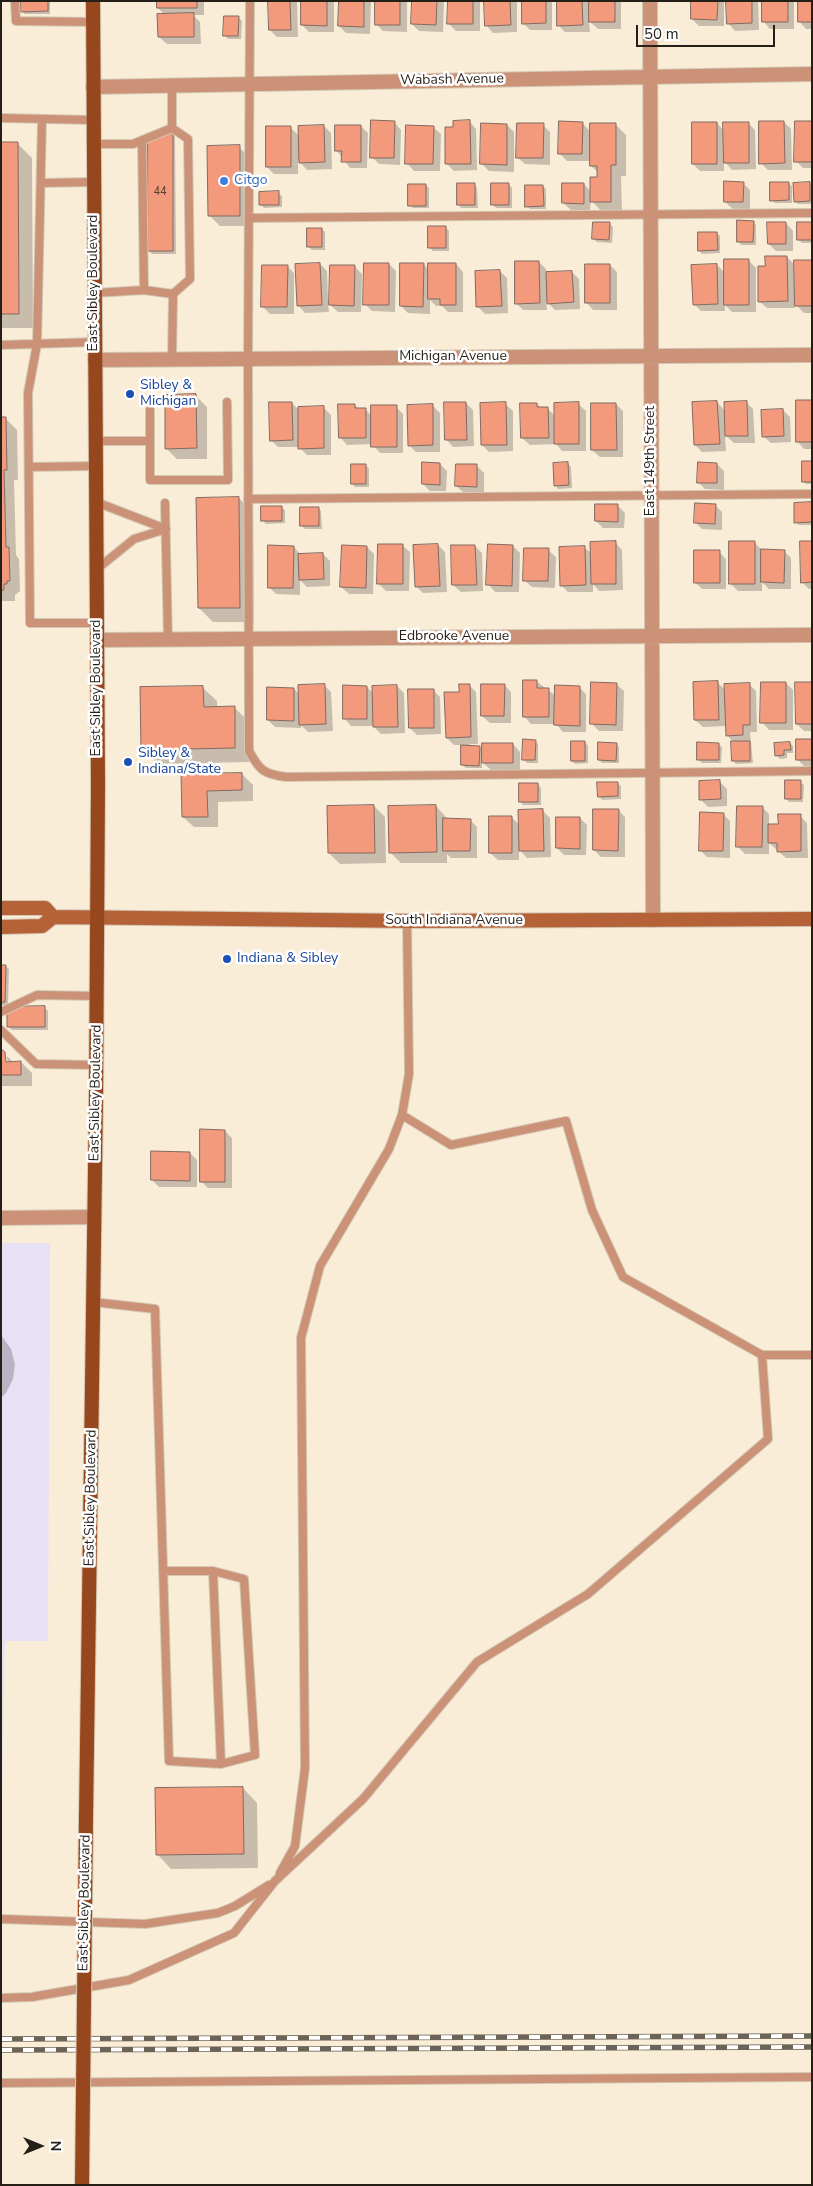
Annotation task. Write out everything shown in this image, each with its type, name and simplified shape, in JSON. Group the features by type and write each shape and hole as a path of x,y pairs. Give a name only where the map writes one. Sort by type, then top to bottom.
{"main road":[{"name":"East Sibley Boulevard","path":"82,2185 97,918 93,1"},
{"name":"South Indiana Avenue","path":"1,908 97,918 407,921 812,919"},
{"path":"1,927 42,926 49,912"}],"street":[{"name":"East 149th Street","path":"650,1 653,920"},
{"name":"Wabash Avenue","path":"93,87 812,74"},
{"name":"Michigan Avenue","path":"95,360 812,355"},
{"name":"Edbrooke Avenue","path":"97,640 812,635"},
{"path":"1,1218 94,1217"}],"lane":[{"path":"15,1 16,21 93,22"},
{"path":"250,1 248,359 249,751 257,766 268,774 296,777 812,771"},
{"path":"172,85 172,128"},
{"path":"1,118 94,120"},
{"path":"42,119 37,344 28,393 30,623 96,623"},
{"path":"94,144 133,144 172,128"},
{"path":"172,128 188,139 190,279 173,294 172,360"},
{"path":"142,141 144,290"},
{"path":"41,183 94,182"},
{"path":"249,218 812,213"},
{"path":"95,293 144,290 173,294"},
{"path":"1,345 95,342"},
{"path":"150,410 150,480 228,480 227,402"},
{"path":"96,441 150,440"},
{"path":"28,467 96,466"},
{"path":"248,499 812,494"},
{"path":"96,502 166,529"},
{"path":"166,503 168,640"},
{"path":"96,569 134,539 166,529"},
{"path":"1,1998 32,1996 129,1980 234,1933 275,1881 295,1846 305,1768 301,1338 320,1266 389,1149 402,1115 409,1074 407,921"},
{"path":"1,1012 37,996 96,996"},
{"path":"1,1030 36,1064 96,1065"},
{"path":"402,1115 451,1145 566,1120 592,1210 623,1277 762,1355 812,1355"},
{"path":"93,1302 155,1309 163,1571 169,1761 221,1764 254,1755 244,1579 213,1571 163,1571"},
{"path":"1,1919 145,1924 218,1914 235,1906 275,1881 363,1799 476,1662 588,1594 768,1439 762,1355"},
{"path":"213,1571 221,1764"},
{"path":"1,2083 812,2077"}],"shaded area":[{"path":"1,1243 50,1243 48,1641 5,1641 1,1864"}],"building":[{"path":"21,1 48,1 48,11 21,12"},
{"path":"157,1 197,1 197,8 157,8"},
{"path":"268,1 290,1 291,30 269,30"},
{"path":"301,1 327,1 327,26 301,25"},
{"path":"339,1 364,1 364,27 338,26"},
{"path":"375,1 400,1 400,25 375,25"},
{"path":"412,1 437,1 436,25 411,24"},
{"path":"448,1 473,1 473,24 447,24"},
{"path":"484,1 510,1 511,25 485,26"},
{"path":"522,1 546,1 546,23 522,24"},
{"path":"557,1 582,1 583,25 557,26"},
{"path":"589,1 615,1 615,22 589,22"},
{"path":"691,1 718,1 717,20 691,19"},
{"path":"726,1 752,1 752,23 727,24"},
{"path":"762,1 788,1 788,22 762,22"},
{"path":"798,1 812,1 812,22 798,22"},
{"path":"194,13 194,37 158,37 157,14"},
{"path":"224,16 239,16 238,36 223,36"},
{"path":"371,120 395,121 394,158 370,158"},
{"path":"470,120 471,164 445,164 445,127 453,127 453,121"},
{"path":"559,121 583,122 582,154 558,154"},
{"path":"759,121 784,121 785,163 759,164"},
{"path":"795,121 812,121 812,162 794,162"},
{"path":"692,122 717,122 717,164 692,164"},
{"path":"723,122 749,122 749,163 724,163"},
{"path":"481,123 507,124 507,165 480,164"},
{"path":"517,123 544,123 543,158 516,158"},
{"path":"590,123 616,123 616,165 611,165 611,202 590,202 590,177 597,177 597,166 590,166"},
{"path":"324,125 325,162 299,163 298,126"},
{"path":"335,125 361,125 361,162 341,162 342,151 335,151"},
{"path":"406,125 434,126 433,164 405,164"},
{"path":"266,126 291,126 291,167 266,167"},
{"path":"148,133 173,133 173,251 148,251"},
{"path":"1,142 18,142 19,314 1,314"},
{"name":"Citgo","path":"240,145 240,216 208,216 207,146"},
{"path":"724,181 744,182 743,202 724,202"},
{"path":"770,182 789,182 789,200 770,201"},
{"path":"810,182 810,201 794,202 793,183"},
{"path":"457,183 475,183 475,205 457,205"},
{"path":"491,183 509,183 509,205 491,205"},
{"path":"562,183 584,183 584,204 562,203"},
{"path":"408,184 426,184 426,206 408,206"},
{"path":"525,185 543,185 544,206 525,207"},
{"path":"279,191 279,205 259,205 259,192"},
{"path":"737,220 754,221 753,242 737,242"},
{"path":"593,222 610,222 609,240 592,239"},
{"path":"767,222 786,222 786,244 768,244"},
{"path":"797,222 812,222 812,240 797,240"},
{"path":"428,226 446,226 446,248 428,248"},
{"path":"307,228 322,228 322,247 307,247"},
{"path":"698,232 717,232 718,250 698,251"},
{"path":"765,256 787,256 788,301 758,302 758,266 765,266"},
{"path":"724,259 749,259 749,305 724,305"},
{"path":"794,260 812,260 812,306 795,306"},
{"path":"515,261 539,261 540,303 515,304"},
{"path":"320,263 322,305 297,306 295,264"},
{"path":"364,263 389,263 389,305 363,305"},
{"path":"400,263 424,263 423,307 400,306"},
{"path":"428,263 456,263 456,305 440,305 440,299 428,299"},
{"path":"585,264 610,264 610,303 585,303"},
{"path":"717,264 718,304 693,305 691,265"},
{"path":"262,265 288,265 287,307 261,307"},
{"path":"330,265 355,265 354,306 329,305"},
{"path":"500,270 502,306 476,307 475,271"},
{"path":"572,271 574,302 547,304 546,272"},
{"path":"196,394 197,448 165,449 165,395"},
{"path":"796,400 812,400 812,442 796,442"},
{"path":"717,401 720,444 694,445 692,402"},
{"path":"747,401 748,436 725,436 724,402"},
{"path":"269,402 292,402 293,440 270,441"},
{"path":"444,402 466,402 467,440 445,440"},
{"path":"506,402 507,445 481,445 480,403"},
{"path":"579,402 579,444 554,444 554,403"},
{"path":"520,403 537,403 537,407 548,407 549,438 521,438"},
{"path":"591,403 616,403 617,450 591,450"},
{"path":"338,404 355,404 355,408 366,408 366,438 339,438"},
{"path":"433,404 433,445 408,446 407,405"},
{"path":"371,405 397,405 397,447 371,447"},
{"path":"324,406 324,448 298,449 298,407"},
{"path":"783,409 784,436 762,437 761,410"},
{"path":"1,417 6,417 7,470 4,470 6,547 9,547 10,581 4,584 4,590 1,590"},
{"path":"802,461 812,461 812,482 802,482"},
{"path":"422,462 440,463 440,485 422,484"},
{"path":"568,462 569,485 554,486 553,463"},
{"path":"698,462 717,463 717,483 697,483"},
{"path":"351,464 366,464 366,484 351,484"},
{"path":"456,464 477,464 477,487 455,486"},
{"path":"239,497 240,608 198,608 196,498"},
{"path":"812,502 812,522 794,523 794,503"},
{"path":"695,503 716,504 715,524 694,523"},
{"path":"595,504 618,504 618,522 595,521"},
{"path":"261,506 282,506 282,521 261,521"},
{"path":"300,507 319,507 319,526 300,526"},
{"path":"616,541 616,584 591,584 590,542"},
{"path":"729,541 755,541 755,584 729,584"},
{"path":"800,541 812,541 812,582 801,583"},
{"path":"378,544 403,544 403,584 377,584"},
{"path":"438,544 440,586 415,587 413,545"},
{"path":"488,544 513,545 512,586 486,585"},
{"path":"268,545 294,546 293,588 268,588"},
{"path":"342,545 367,546 366,588 340,587"},
{"path":"451,545 475,545 477,585 452,585"},
{"path":"585,546 586,585 560,586 559,547"},
{"path":"524,548 549,548 548,581 523,581"},
{"path":"761,549 785,550 784,583 761,582"},
{"path":"694,550 720,550 720,583 694,583"},
{"path":"323,553 324,579 299,580 298,554"},
{"path":"523,680 537,680 537,688 549,688 549,717 523,717"},
{"path":"718,681 719,720 694,720 693,682"},
{"path":"591,682 617,683 616,725 590,724"},
{"path":"761,682 786,682 786,723 760,723"},
{"path":"795,682 812,682 812,724 796,724"},
{"path":"750,683 750,725 743,725 743,735 726,736 724,684"},
{"path":"325,684 326,724 299,725 298,685"},
{"path":"459,684 470,684 471,737 446,738 444,692 459,692"},
{"path":"481,684 505,684 504,716 481,716"},
{"path":"343,685 367,686 367,719 343,719"},
{"path":"397,685 398,727 373,727 372,686"},
{"path":"555,685 580,686 580,726 554,725"},
{"path":"203,686 204,707 235,706 235,748 141,750 140,687"},
{"path":"267,687 294,688 294,721 267,720"},
{"path":"408,689 434,689 434,728 409,728"},
{"path":"523,739 536,740 535,760 522,760"},
{"path":"796,739 812,739 812,760 796,760"},
{"path":"571,741 585,741 585,761 571,761"},
{"path":"731,741 750,741 750,761 732,761"},
{"path":"598,742 617,743 616,761 598,760"},
{"path":"697,742 719,743 719,760 697,760"},
{"path":"790,742 791,750 784,750 784,755 775,756 774,743"},
{"path":"482,743 513,743 513,763 482,763"},
{"path":"461,745 480,746 479,766 461,765"},
{"path":"242,773 242,790 207,791 208,817 182,817 181,774"},
{"path":"720,780 721,799 699,800 699,781"},
{"path":"785,780 801,780 801,799 785,799"},
{"path":"597,782 618,782 618,796 598,797"},
{"path":"519,783 538,783 538,802 519,802"},
{"path":"374,805 375,853 328,853 327,806"},
{"path":"436,805 437,852 389,853 388,806"},
{"path":"737,806 763,806 762,847 736,847"},
{"path":"543,809 544,851 519,851 518,810"},
{"path":"593,809 619,809 618,851 593,850"},
{"path":"700,812 724,813 723,851 699,851"},
{"path":"778,814 801,814 801,851 777,852 777,843 768,843 768,824 778,824"},
{"path":"489,816 512,816 512,853 489,853"},
{"path":"556,817 580,817 580,849 556,848"},
{"path":"443,818 471,819 470,851 443,851"},
{"path":"1,965 6,965 5,1002 1,1002"},
{"path":"45,1006 45,1027 7,1027 7,1007"},
{"path":"1,1049 5,1052 6,1062 21,1061 21,1075 1,1075"},
{"path":"200,1129 225,1130 225,1182 200,1182"},
{"path":"151,1151 190,1152 190,1181 151,1180"},
{"path":"243,1787 244,1854 156,1855 155,1788"}],"railway":[{"path":"1,2039 812,2036"},
{"path":"1,2050 812,2047"}],"place":[{"name":"Citgo","path":"224,181"},
{"name":"Sibley & Michigan","path":"130,394"},
{"name":"Sibley & Indiana/State","path":"128,762"},
{"name":"Indiana & Sibley","path":"227,959"}]}
